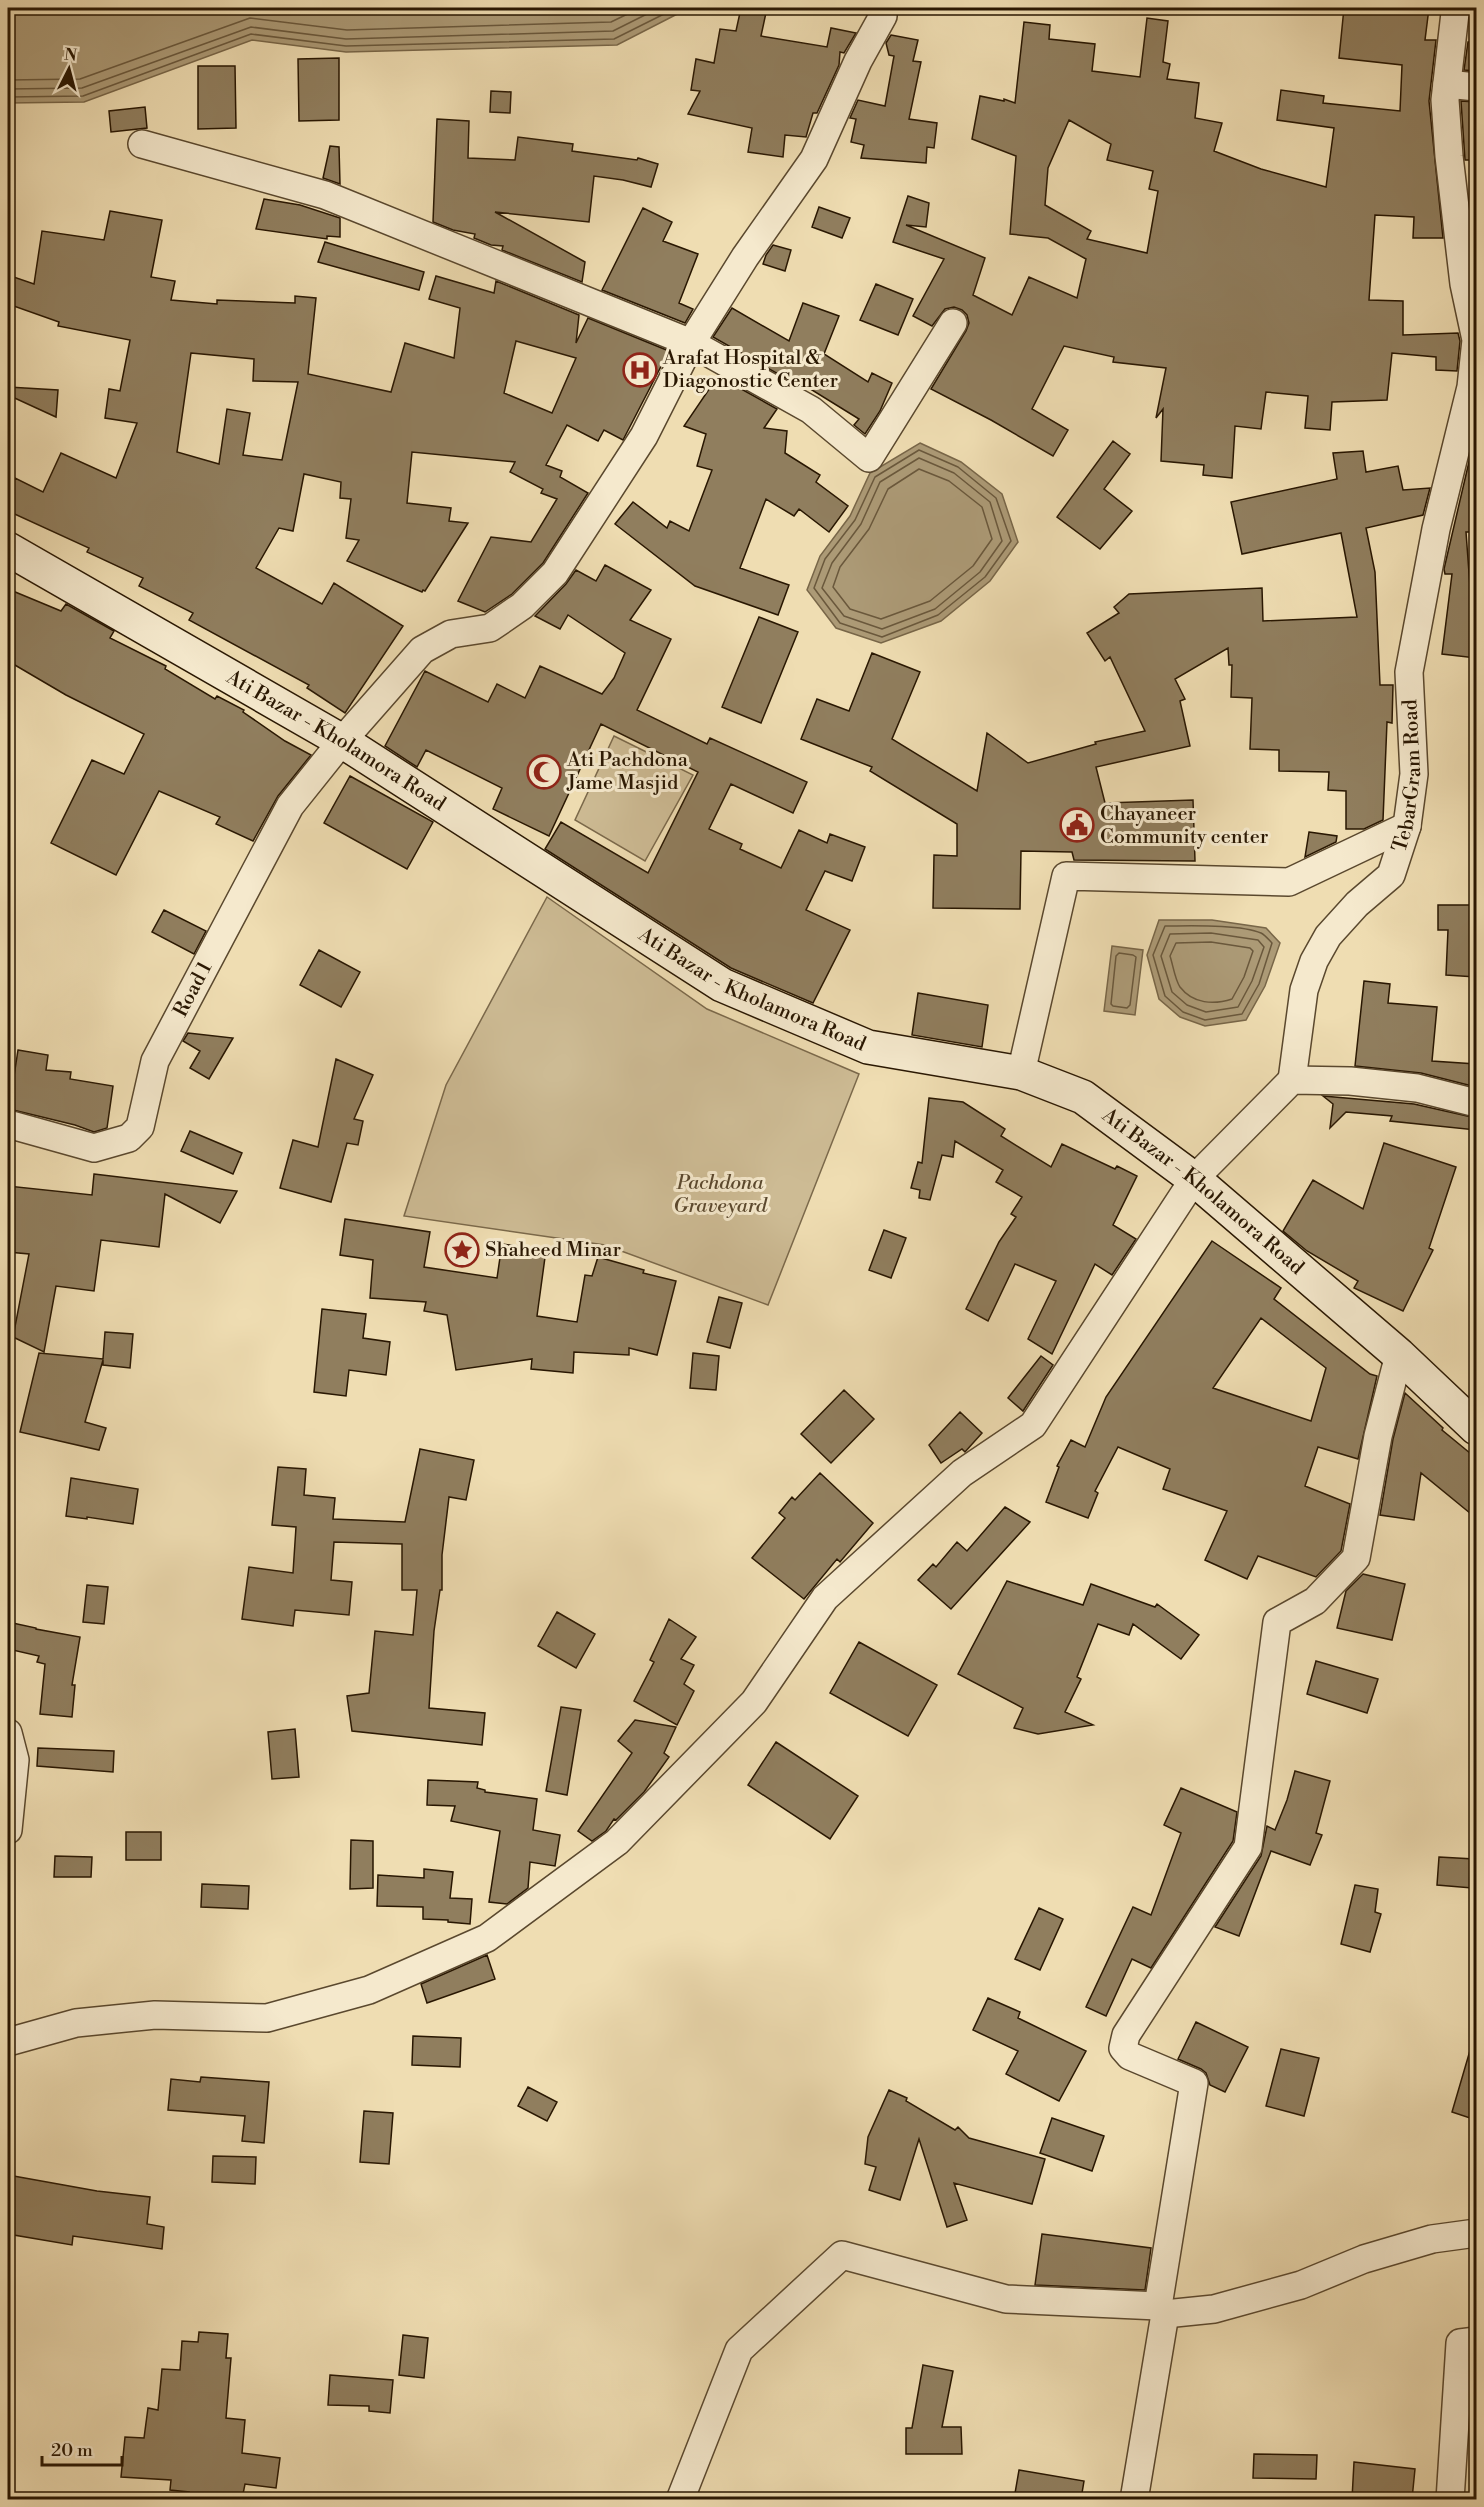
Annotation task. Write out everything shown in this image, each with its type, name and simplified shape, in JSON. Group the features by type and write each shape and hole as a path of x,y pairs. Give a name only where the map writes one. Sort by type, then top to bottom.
{"main road":[{"name":"Ati Bazar - Kholamora Road","path":"8,549 342,741 722,985 868,1047 1021,1073 1083,1097 1194,1179 1399,1355 1476,1428"}],"street":[{"name":"TebarGram Road","path":"1292,1080 1304,990 1314,961 1328,936 1357,904 1391,875 1407,826 1414,774 1409,672 1436,529 1465,462 1476,340 1458,241 1445,100 1455,13 1458,8"},
{"name":"Road 1","path":"8,1124 94,1148 129,1138 140,1127 155,1061 290,806 342,741 422,650 452,634 490,628 522,606 555,573 644,436 691,343 745,257 814,159 858,61 883,16"},
{"path":"1447,84 1476,87"},
{"path":"142,144 324,195 691,343 810,410 869,458 953,323"},
{"path":"1021,1073 1066,876 1289,882 1407,826"},
{"path":"8,2042 76,2023 155,2015 267,2018 369,1990 487,1938 617,1842 754,1702 825,1598 962,1473 1033,1425 1194,1179 1292,1080 1350,1081 1417,1088 1476,1103"},
{"path":"1134,2499 1194,2083 1130,2056 1123,2048 1126,2034 1248,1847 1277,1622 1315,1601 1356,1558 1378,1436 1399,1355"},
{"path":"8,1734 15,1760 8,1830"},
{"path":"680,2499 739,2350 842,2255 1006,2299 1161,2310 1214,2309 1301,2285 1375,2255 1432,2239 1476,2233"},
{"path":"1450,2499 1460,2343 1476,2341"}],"green space":[{"path":"614,736 693,775 645,861 575,820"},
{"name":"Pachdona Graveyard","path":"547,897 707,1009 859,1074 768,1305 605,1245 404,1216 446,1085"}],"water":[{"path":"8,8 689,8 617,45 346,52 252,40 84,102 8,103"},
{"path":"920,443 961,462 1002,494 1018,542 990,581 941,621 881,643 836,628 807,590 820,556 850,516 870,473"},
{"path":"1159,920 1212,920 1266,928 1280,943 1265,986 1246,1020 1205,1026 1180,1017 1159,999 1147,955"},
{"path":"1112,946 1143,950 1135,1015 1104,1011"}],"building":[{"path":"741,8 767,8 761,36 827,47 831,28 856,33 844,53 840,52 839,65 817,113 813,113 806,137 785,135 783,157 748,152 752,128 688,114 700,91 691,90 696,59 714,63 720,29 736,31"},
{"path":"1344,8 1396,14 1397,8 1429,8 1425,40 1436,40 1429,101 1443,238 1413,238 1414,217 1375,215 1369,300 1403,301 1403,335 1458,333 1460,341 1457,371 1436,370 1436,357 1392,353 1387,400 1332,402 1330,430 1305,428 1308,396 1266,392 1261,429 1235,426 1232,478 1203,475 1204,465 1161,461 1163,409 1156,418 1166,368 1113,362 1114,357 1064,346 1032,409 1068,430 1053,456 931,389 969,323 967,315 954,307 945,309 932,326 913,316 944,259 893,242 908,196 929,203 926,227 906,225 985,258 973,295 1012,315 1029,277 1077,298 1086,259 1048,238 1010,234 1016,156 972,139 980,96 1015,103 1024,22 1050,25 1049,39 1095,44 1092,71 1140,77 1147,18 1168,21 1163,62 1170,64 1167,79 1199,83 1195,118 1222,123 1214,151 1261,169 1326,187 1334,128 1277,120 1281,90 1324,96 1323,103 1400,111 1402,65 1339,58","holes":["1069,120 1111,144 1107,160 1153,171 1149,189 1158,191 1147,253 1087,239 1091,231 1045,205 1048,168"]},
{"path":"891,35 918,40 913,61 921,62 909,119 937,123 934,148 927,147 926,163 861,158 864,145 851,142 856,119 850,118 858,100 885,106 894,56 889,55 886,43"},
{"path":"1468,42 1476,42 1476,71 1464,70"},
{"path":"339,58 339,120 299,121 298,59"},
{"path":"198,66 235,66 236,128 198,129"},
{"path":"491,91 511,92 510,113 490,112"},
{"path":"1461,101 1476,102 1476,160 1465,160"},
{"path":"145,107 147,128 111,132 109,111"},
{"path":"437,119 469,121 468,158 515,160 518,137 573,144 572,151 637,160 638,158 658,164 651,187 594,176 589,222 495,212 585,262 582,282 502,250 503,246 491,245 474,238 475,234 453,230 433,222"},
{"path":"330,146 339,147 340,184 323,178"},
{"path":"264,199 300,205 340,218 340,237 327,236 327,239 256,229"},
{"path":"819,207 850,218 842,238 812,227"},
{"path":"643,208 672,222 663,241 698,254 679,303 693,309 685,323 602,290"},
{"path":"110,211 162,220 151,277 175,281 171,300 217,304 217,300 295,303 295,296 316,298 308,374 391,392 405,343 454,358 460,308 429,299 436,276 494,293 496,281 579,315 576,343 588,318 669,351 623,440 604,430 598,441 567,425 546,465 562,471 560,477 588,493 543,563 512,594 485,612 458,601 491,537 531,542 557,499 541,493 543,489 510,472 515,462 412,452 407,503 451,508 449,521 468,523 425,591 422,592 347,561 359,540 346,538 351,499 340,498 341,482 304,474 293,531 279,528 256,568 322,604 334,583 403,626 345,713 307,688 309,685 189,620 193,613 139,586 143,578 87,552 89,548 8,511 8,492 15,478 43,492 61,453 116,478 137,423 105,418 109,389 120,391 130,340 58,326 59,322 8,304 8,275 34,284 42,231 104,240","holes":["516,341 576,358 552,413 504,393","191,353 254,359 253,381 298,382 282,460 243,455 250,413 227,409 219,464 177,452"]},
{"path":"325,242 424,272 419,290 318,262"},
{"path":"773,245 791,250 785,271 763,264"},
{"path":"876,284 913,299 898,335 860,320"},
{"path":"803,303 839,316 824,354 868,382 872,373 892,383 880,411 865,434 854,425 859,419 796,380 794,383 713,337 732,308 789,341"},
{"path":"718,376 777,409 764,428 787,431 785,453 820,475 816,482 848,506 829,532 799,509 794,516 766,499 740,568 789,585 778,615 695,586 615,524 633,502 667,528 670,521 689,531 712,470 697,466 706,434 684,426"},
{"path":"8,387 58,390 56,417 8,395"},
{"path":"1113,441 1130,454 1104,489 1132,511 1100,549 1057,517"},
{"path":"1472,449 1476,449 1476,532 1466,532 1471,600 1476,600 1476,658 1442,654 1452,574 1445,574 1444,569"},
{"path":"1363,451 1366,472 1398,466 1403,490 1430,488 1423,515 1366,528 1375,572 1380,685 1393,685 1392,723 1387,722 1383,820 1364,829 1346,829 1346,791 1328,790 1329,772 1279,771 1279,750 1250,749 1252,698 1231,697 1232,665 1229,665 1228,648 1175,679 1185,699 1180,701 1190,746 1096,767 1105,803 1193,800 1195,861 1074,860 1072,852 1021,851 1020,909 933,908 934,855 957,856 957,824 870,771 872,767 801,739 817,699 849,711 872,653 920,672 892,739 977,791 987,733 1028,763 1096,744 1095,742 1145,731 1110,657 1105,661 1087,633 1119,613 1114,607 1129,594 1262,588 1263,621 1357,617 1341,533 1242,554 1231,502 1337,479 1333,453"},
{"path":"605,565 651,590 630,620 671,639 637,710 707,744 710,738 807,782 793,813 731,784 709,829 742,844 740,849 781,868 799,830 827,843 830,834 865,847 852,881 825,871 806,910 850,930 813,1003 731,968 545,849 561,822 648,873 698,772 601,724 549,836 493,809 502,788 426,750 417,767 385,746 425,671 488,702 497,684 525,698 540,666 602,694 614,678 625,653 568,615 560,629 535,616 566,584 576,570 596,581"},
{"path":"8,589 61,611 66,604 114,631 110,638 166,666 165,669 215,699 217,696 244,710 243,712 285,741 311,755 278,796 253,841 216,824 220,817 159,791 116,875 51,843 92,760 124,774 144,734 66,695 8,661"},
{"path":"759,617 798,632 761,723 722,707"},
{"path":"350,776 433,822 407,869 324,823"},
{"path":"1309,832 1337,836 1336,842 1305,857"},
{"path":"1438,905 1476,905 1476,977 1446,975 1448,930 1438,930"},
{"path":"164,910 206,931 194,954 152,932"},
{"path":"319,950 360,972 341,1007 300,985"},
{"path":"1364,981 1390,984 1388,1003 1437,1007 1432,1061 1476,1064 1476,1087 1421,1073 1355,1066"},
{"path":"918,993 988,1005 982,1047 912,1035"},
{"path":"188,1033 233,1038 209,1079 190,1068 200,1051 183,1041"},
{"path":"18,1050 48,1055 46,1070 71,1072 70,1079 113,1086 107,1128 94,1132 9,1109"},
{"path":"336,1059 373,1075 354,1119 363,1121 358,1145 347,1143 331,1202 280,1188 293,1140 318,1147"},
{"path":"1323,1096 1414,1104 1476,1118 1476,1130 1390,1121 1392,1116 1346,1112 1330,1128 1333,1104"},
{"path":"929,1098 963,1102 1005,1129 1001,1136 1051,1167 1062,1144 1115,1169 1117,1166 1137,1176 1113,1225 1136,1239 1112,1275 1095,1264 1052,1354 1028,1339 1056,1281 1015,1264 988,1321 966,1309 999,1242 1016,1217 1011,1214 1022,1197 996,1182 1003,1170 955,1141 953,1157 942,1155 930,1200 919,1198 920,1190 911,1188 918,1162 922,1163"},
{"path":"190,1131 242,1153 233,1174 181,1151"},
{"path":"1384,1143 1456,1167 1429,1248 1433,1250 1403,1311 1354,1288 1358,1281 1307,1251 1283,1231 1313,1180 1363,1209"},
{"path":"94,1174 237,1191 220,1223 165,1194 159,1247 101,1240 94,1291 56,1286 44,1352 13,1337 29,1254 8,1252 8,1186 92,1195"},
{"path":"345,1219 430,1232 424,1267 497,1278 502,1244 546,1250 537,1316 577,1322 585,1275 592,1276 598,1257 644,1270 643,1273 676,1281 657,1355 629,1348 629,1355 574,1352 573,1373 531,1369 532,1359 456,1370 447,1315 424,1311 426,1302 370,1298 373,1260 340,1255"},
{"path":"884,1230 906,1238 891,1278 869,1270"},
{"path":"1212,1241 1281,1288 1274,1299 1370,1374 1377,1376 1358,1459 1318,1447 1305,1486 1350,1504 1341,1551 1316,1577 1258,1556 1247,1579 1205,1560 1227,1511 1163,1489 1170,1469 1118,1447 1095,1491 1098,1493 1088,1518 1046,1502 1059,1467 1057,1466 1071,1440 1085,1447 1106,1397","holes":["1261,1318 1326,1368 1311,1421 1213,1388"]},
{"path":"719,1297 742,1303 730,1348 707,1342"},
{"path":"322,1309 366,1314 363,1338 390,1342 386,1375 349,1370 346,1396 314,1392"},
{"path":"105,1332 133,1334 130,1368 103,1365 103,1360 85,1422 106,1428 99,1450 20,1432 39,1353 103,1359"},
{"path":"693,1353 719,1356 716,1390 690,1388"},
{"path":"1041,1356 1053,1365 1023,1411 1008,1398"},
{"path":"844,1390 874,1419 831,1463 801,1434"},
{"path":"1405,1393 1443,1428 1442,1430 1476,1458 1476,1518 1421,1473 1414,1520 1380,1515 1393,1439"},
{"path":"960,1412 982,1433 965,1452 962,1449 941,1463 929,1445"},
{"path":"420,1449 474,1460 466,1500 449,1497 442,1555 442,1590 440,1590 434,1631 429,1708 485,1713 482,1745 352,1731 347,1696 369,1693 375,1631 413,1635 417,1590 402,1590 402,1544 334,1542 331,1580 352,1582 349,1615 295,1610 293,1626 242,1619 249,1567 293,1573 296,1527 272,1525 278,1467 306,1469 304,1495 335,1498 333,1519 405,1522"},
{"path":"820,1473 873,1523 840,1562 837,1559 804,1599 752,1558 785,1518 779,1513 792,1497 795,1500"},
{"path":"71,1478 138,1489 133,1524 66,1516"},
{"path":"1005,1507 1030,1522 951,1609 918,1580 933,1564 936,1567 957,1542 967,1551"},
{"path":"1363,1574 1405,1584 1392,1640 1337,1628 1346,1591"},
{"path":"1007,1581 1083,1605 1091,1584 1155,1607 1157,1604 1199,1635 1181,1659 1133,1624 1129,1635 1098,1624 1077,1677 1081,1679 1065,1712 1093,1725 1038,1734 1014,1728 1023,1708 958,1674"},
{"path":"87,1585 108,1587 104,1624 83,1622"},
{"path":"557,1612 595,1634 576,1668 538,1646"},
{"path":"669,1619 696,1637 681,1659 694,1665 684,1684 694,1691 677,1725 634,1701 654,1662 650,1660"},
{"path":"8,1622 80,1637 72,1685 75,1685 72,1717 40,1714 45,1664 37,1662 39,1656 8,1649"},
{"path":"859,1642 937,1685 908,1736 830,1693"},
{"path":"1316,1661 1378,1679 1367,1713 1307,1694"},
{"path":"561,1707 581,1710 567,1795 546,1791"},
{"path":"635,1720 676,1727 664,1753 669,1757 644,1792 616,1820 614,1819 606,1831 592,1841 578,1831 632,1753 618,1741"},
{"path":"295,1729 299,1777 272,1779 268,1732"},
{"path":"776,1742 858,1796 830,1839 748,1785"},
{"path":"38,1748 114,1751 113,1772 37,1766"},
{"path":"1295,1771 1330,1781 1316,1833 1322,1835 1310,1865 1271,1851 1239,1936 1215,1927 1261,1856 1267,1826 1275,1830"},
{"path":"428,1780 478,1782 477,1788 485,1792 537,1799 533,1830 560,1835 555,1866 530,1862 528,1888 507,1904 489,1902 500,1831 451,1821 455,1806 427,1805"},
{"path":"1181,1788 1237,1812 1233,1841 1151,1968 1132,1959 1106,2016 1086,2007 1133,1907 1151,1915 1181,1833 1164,1825"},
{"path":"126,1832 161,1832 161,1860 126,1860"},
{"path":"351,1840 373,1841 373,1888 350,1889"},
{"path":"55,1856 92,1857 91,1877 54,1877"},
{"path":"1439,1857 1474,1859 1472,1888 1437,1885"},
{"path":"424,1869 453,1872 450,1898 472,1899 470,1924 423,1919 423,1907 377,1906 378,1875 424,1878"},
{"path":"202,1884 249,1886 248,1909 201,1907"},
{"path":"1355,1885 1378,1889 1375,1912 1381,1914 1370,1952 1341,1944"},
{"path":"1039,1908 1063,1919 1040,1970 1015,1959"},
{"path":"487,1955 495,1979 427,2003 421,1984"},
{"path":"988,1998 1020,2012 1018,2018 1086,2051 1059,2101 1006,2074 1018,2051 973,2030"},
{"path":"1196,2022 1248,2047 1225,2092 1210,2085 1206,2073 1201,2069 1178,2059"},
{"path":"413,2036 461,2038 460,2067 412,2065"},
{"path":"1471,2047 1476,2048 1476,2120 1452,2112"},
{"path":"1281,2049 1319,2058 1304,2116 1266,2106"},
{"path":"201,2077 269,2082 264,2143 242,2141 245,2116 168,2110 171,2079 200,2082"},
{"path":"528,2087 557,2102 547,2121 518,2106"},
{"path":"889,2090 907,2098 906,2101 955,2130 958,2127 969,2138 1045,2159 1032,2204 954,2183 967,2220 947,2227 919,2139 900,2200 869,2190 876,2167 865,2164 868,2137"},
{"path":"364,2111 393,2113 389,2164 360,2162"},
{"path":"1052,2118 1104,2136 1092,2171 1040,2153"},
{"path":"213,2156 256,2157 255,2184 212,2182"},
{"path":"8,2175 97,2191 150,2197 147,2224 164,2227 162,2249 73,2236 72,2245 8,2234"},
{"path":"1042,2234 1151,2248 1145,2290 1035,2285"},
{"path":"199,2332 228,2334 226,2358 231,2358 226,2418 245,2420 242,2453 280,2458 276,2488 245,2484 242,2499 187,2499 189,2492 170,2490 171,2480 121,2477 125,2437 144,2438 148,2408 158,2410 162,2369 180,2370 182,2341 198,2342"},
{"path":"403,2335 428,2338 424,2378 399,2375"},
{"path":"923,2365 953,2371 942,2427 961,2427 962,2454 906,2454 906,2428 912,2428"},
{"path":"330,2375 393,2380 390,2413 369,2411 369,2406 328,2405"},
{"path":"1254,2454 1317,2455 1316,2479 1253,2478"},
{"path":"1354,2462 1415,2469 1412,2499 1352,2499"},
{"path":"1019,2470 1084,2481 1081,2499 1014,2499"}],"place":[{"name":"Arafat Hospital & Diagonostic Center","path":"640,370"},
{"name":"Ati Pachdona Jame Masjid","path":"544,772"},
{"name":"Chayaneer Community center","path":"1077,825"},
{"name":"Shaheed Minar","path":"462,1250"}]}
